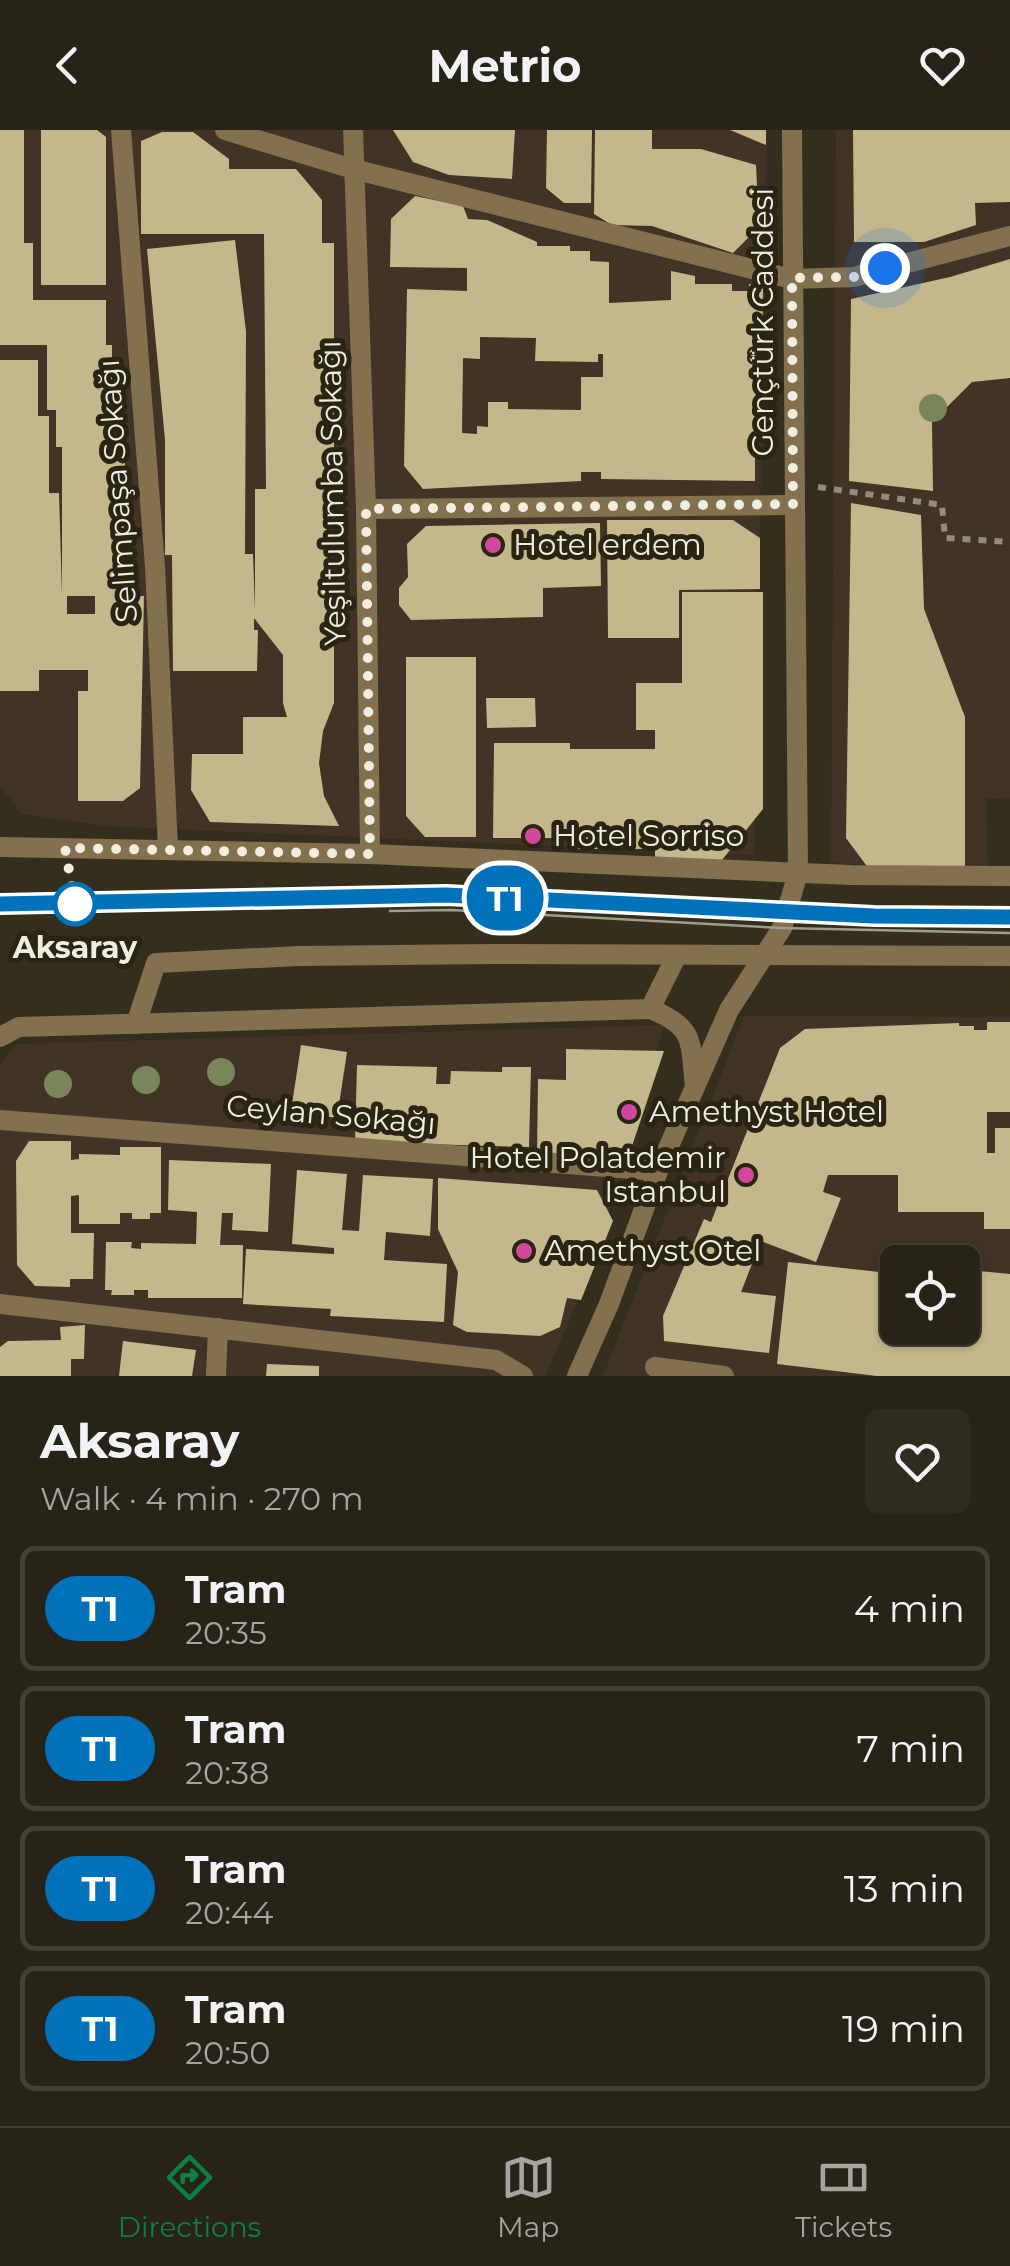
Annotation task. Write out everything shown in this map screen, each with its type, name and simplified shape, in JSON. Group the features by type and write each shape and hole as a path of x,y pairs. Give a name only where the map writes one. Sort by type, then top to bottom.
{"street":[{"name":"Selimpaşa Sokağı","path":"122,130 155,566 168,849"},
{"path":"225,130 353,169 792,278 854,277 1010,236"},
{"name":"Yeşiltulumba Sokağı","path":"353,130 366,509 370,854"},
{"name":"Gençtürk Caddesi","path":"577,1376 609,1304 658,1171 729,1010 788,913 798,873 792,130"},
{"path":"366,509 793,494"},
{"path":"0,847 370,854 798,873 1010,876"},
{"path":"136,1024 156,963 299,956 1010,956"},
{"path":"650,1008 676,957"},
{"path":"0,1037 19,1027 650,1008 678,1020 690,1041 695,1087"},
{"name":"Ceylan Sokağı","path":"0,1120 658,1171"},
{"path":"0,1304 496,1360 523,1376"},
{"path":"216,1376 218,1328"},
{"path":"655,1367 724,1376"}],"path":[{"path":"793,494 942,504 946,538 1010,542"}],"shaded area":[{"path":"0,130 767,130 754,855 107,826 22,814 0,786"},
{"path":"836,130 1010,130 1010,798 986,799 988,870 831,863"},
{"path":"744,1016 1010,1017 1010,1376 603,1376"},
{"path":"664,1025 593,1266 545,1376 0,1376 0,1065 17,1044"}],"building":[{"path":"0,130 24,130 24,243 33,243 33,300 106,300 106,345 112,345 112,447 125,447 125,596 144,596 140,788 123,801 78,801 78,691 88,691 88,670 39,670 39,691 0,691 0,360 38,360 38,416 49,416 49,493 59,493 62,596 62,447 56,447 56,410 47,410 47,345 0,345","holes":["67,596 95,596 95,614 67,614"]},
{"path":"41,130 97,130 106,137 106,285 41,285"},
{"path":"393,130 515,130 512,179 449,175 413,162"},
{"path":"547,130 592,130 591,203 564,203 546,188"},
{"path":"595,130 652,130 652,149 701,149 756,165 759,227 733,253 652,226 612,225 594,214"},
{"path":"730,130 766,130 766,145"},
{"path":"853,130 1010,130 1010,202 975,203 976,225 924,242 854,242"},
{"path":"162,132 193,132 229,159 229,169 296,169 322,200 322,243 334,243 334,703 323,731 319,763 324,796 339,826 210,822 191,790 192,754 243,754 243,717 287,717 283,703 283,655 254,618 254,630 258,630 257,671 173,671 172,555 165,555 165,440 147,249 235,240 246,331 245,554 253,554 255,611 255,489 266,489 264,234 141,234 141,141"},
{"path":"415,196 463,206 468,219 487,220 537,242 537,246 570,246 570,251 590,251 590,261 609,262 609,303 671,300 671,271 695,276 695,284 732,284 732,291 749,291 749,284 763,284 762,428 755,428 755,481 601,479 601,472 581,472 581,481 423,489 404,466 407,289 467,291 467,268 390,267 391,219","holes":["480,337 536,338 535,361 598,362 598,354 603,354 603,377 581,377 581,410 508,409 508,402 488,402 488,427 477,426 477,434 462,433 463,358 480,359"]},
{"path":"1010,259 1010,378 972,382 932,422 933,491 849,481 851,299"},
{"path":"851,503 921,515 924,609 965,717 965,868 869,869 846,838"},
{"path":"607,520 733,520 760,538 760,589 679,590 679,638 608,638"},
{"path":"600,523 601,586 543,588 543,617 411,620 399,605 399,588 408,577 407,544 426,526"},
{"path":"682,592 763,592 763,809 722,860 655,860 655,849 570,849 570,838 493,838 494,743 570,743 570,749 655,749 655,730 636,730 636,683 682,683"},
{"path":"406,657 476,657 476,837 425,837 406,816"},
{"path":"486,698 535,698 536,727 487,728"},
{"path":"987,1022 1010,1022 1010,1112 987,1112 987,1153 995,1153 995,1128 1010,1128 1010,1229 984,1229 984,1212 898,1212 898,1175 828,1175 823,1192 841,1198 816,1262 761,1241 741,1292 776,1296 769,1353 664,1341 663,1316 704,1219 711,1222 780,1048 805,1029 959,1023 974,1026 974,1030 987,1030"},
{"path":"301,1045 347,1052 337,1118 291,1111"},
{"path":"566,1049 664,1051 632,1146 615,1157 537,1156 538,1079 566,1080"},
{"path":"357,1065 437,1067 436,1084 450,1084 451,1071 502,1072 502,1067 531,1067 529,1147 355,1142"},
{"path":"29,1141 71,1141 71,1160 79,1159 79,1154 120,1155 120,1147 161,1147 161,1213 150,1213 150,1219 132,1219 132,1213 120,1213 120,1224 79,1224 79,1195 71,1196 71,1233 94,1233 93,1279 70,1279 70,1287 35,1286 17,1265 16,1161"},
{"path":"169,1160 271,1164 268,1232 232,1230 233,1213 222,1213 220,1245 243,1245 242,1298 148,1298 148,1290 134,1290 134,1295 111,1295 112,1290 105,1290 106,1242 132,1242 131,1248 141,1249 141,1243 196,1244 197,1212 168,1210"},
{"path":"297,1170 347,1174 342,1230 359,1231 363,1175 433,1179 430,1236 386,1232 384,1260 447,1264 444,1322 330,1316 331,1309 243,1304 246,1249 334,1254 334,1248 292,1244"},
{"name":"Amethyst Otel","path":"438,1178 597,1190 613,1221 581,1300 567,1298 560,1327 540,1336 467,1332 453,1325 458,1272 438,1229"},
{"path":"788,1262 880,1272 880,1345 980,1345 980,1271 1010,1274 1010,1376 877,1376 777,1364"},
{"path":"85,1325 84,1359 71,1359 71,1376 0,1376 0,1347 8,1341 61,1340 60,1327"},
{"path":"123,1341 196,1350 192,1376 119,1376"},
{"path":"267,1364 319,1366 319,1376 266,1376"}],"tram line":[{"path":"0,904 446,895 874,916 1010,917"},
{"name":"T1","path":"0,904 446,895 874,916 1010,917"},
{"path":"390,911 451,910 782,928 1010,933"}],"place":[{"name":"Hotel erdem","path":"493,545"},
{"name":"Hotel Sorriso","path":"533,836"},
{"name":"Aksaray","path":"75,904"},
{"name":"Amethyst Hotel","path":"629,1112"},
{"name":"Hotel Polatdemir Istanbul","path":"746,1175"},
{"name":"Amethyst Otel","path":"524,1251"}],"route":[{"path":"75,904 65,848 370,854 366,509 793,504 792,278 854,277 885,268"}]}
